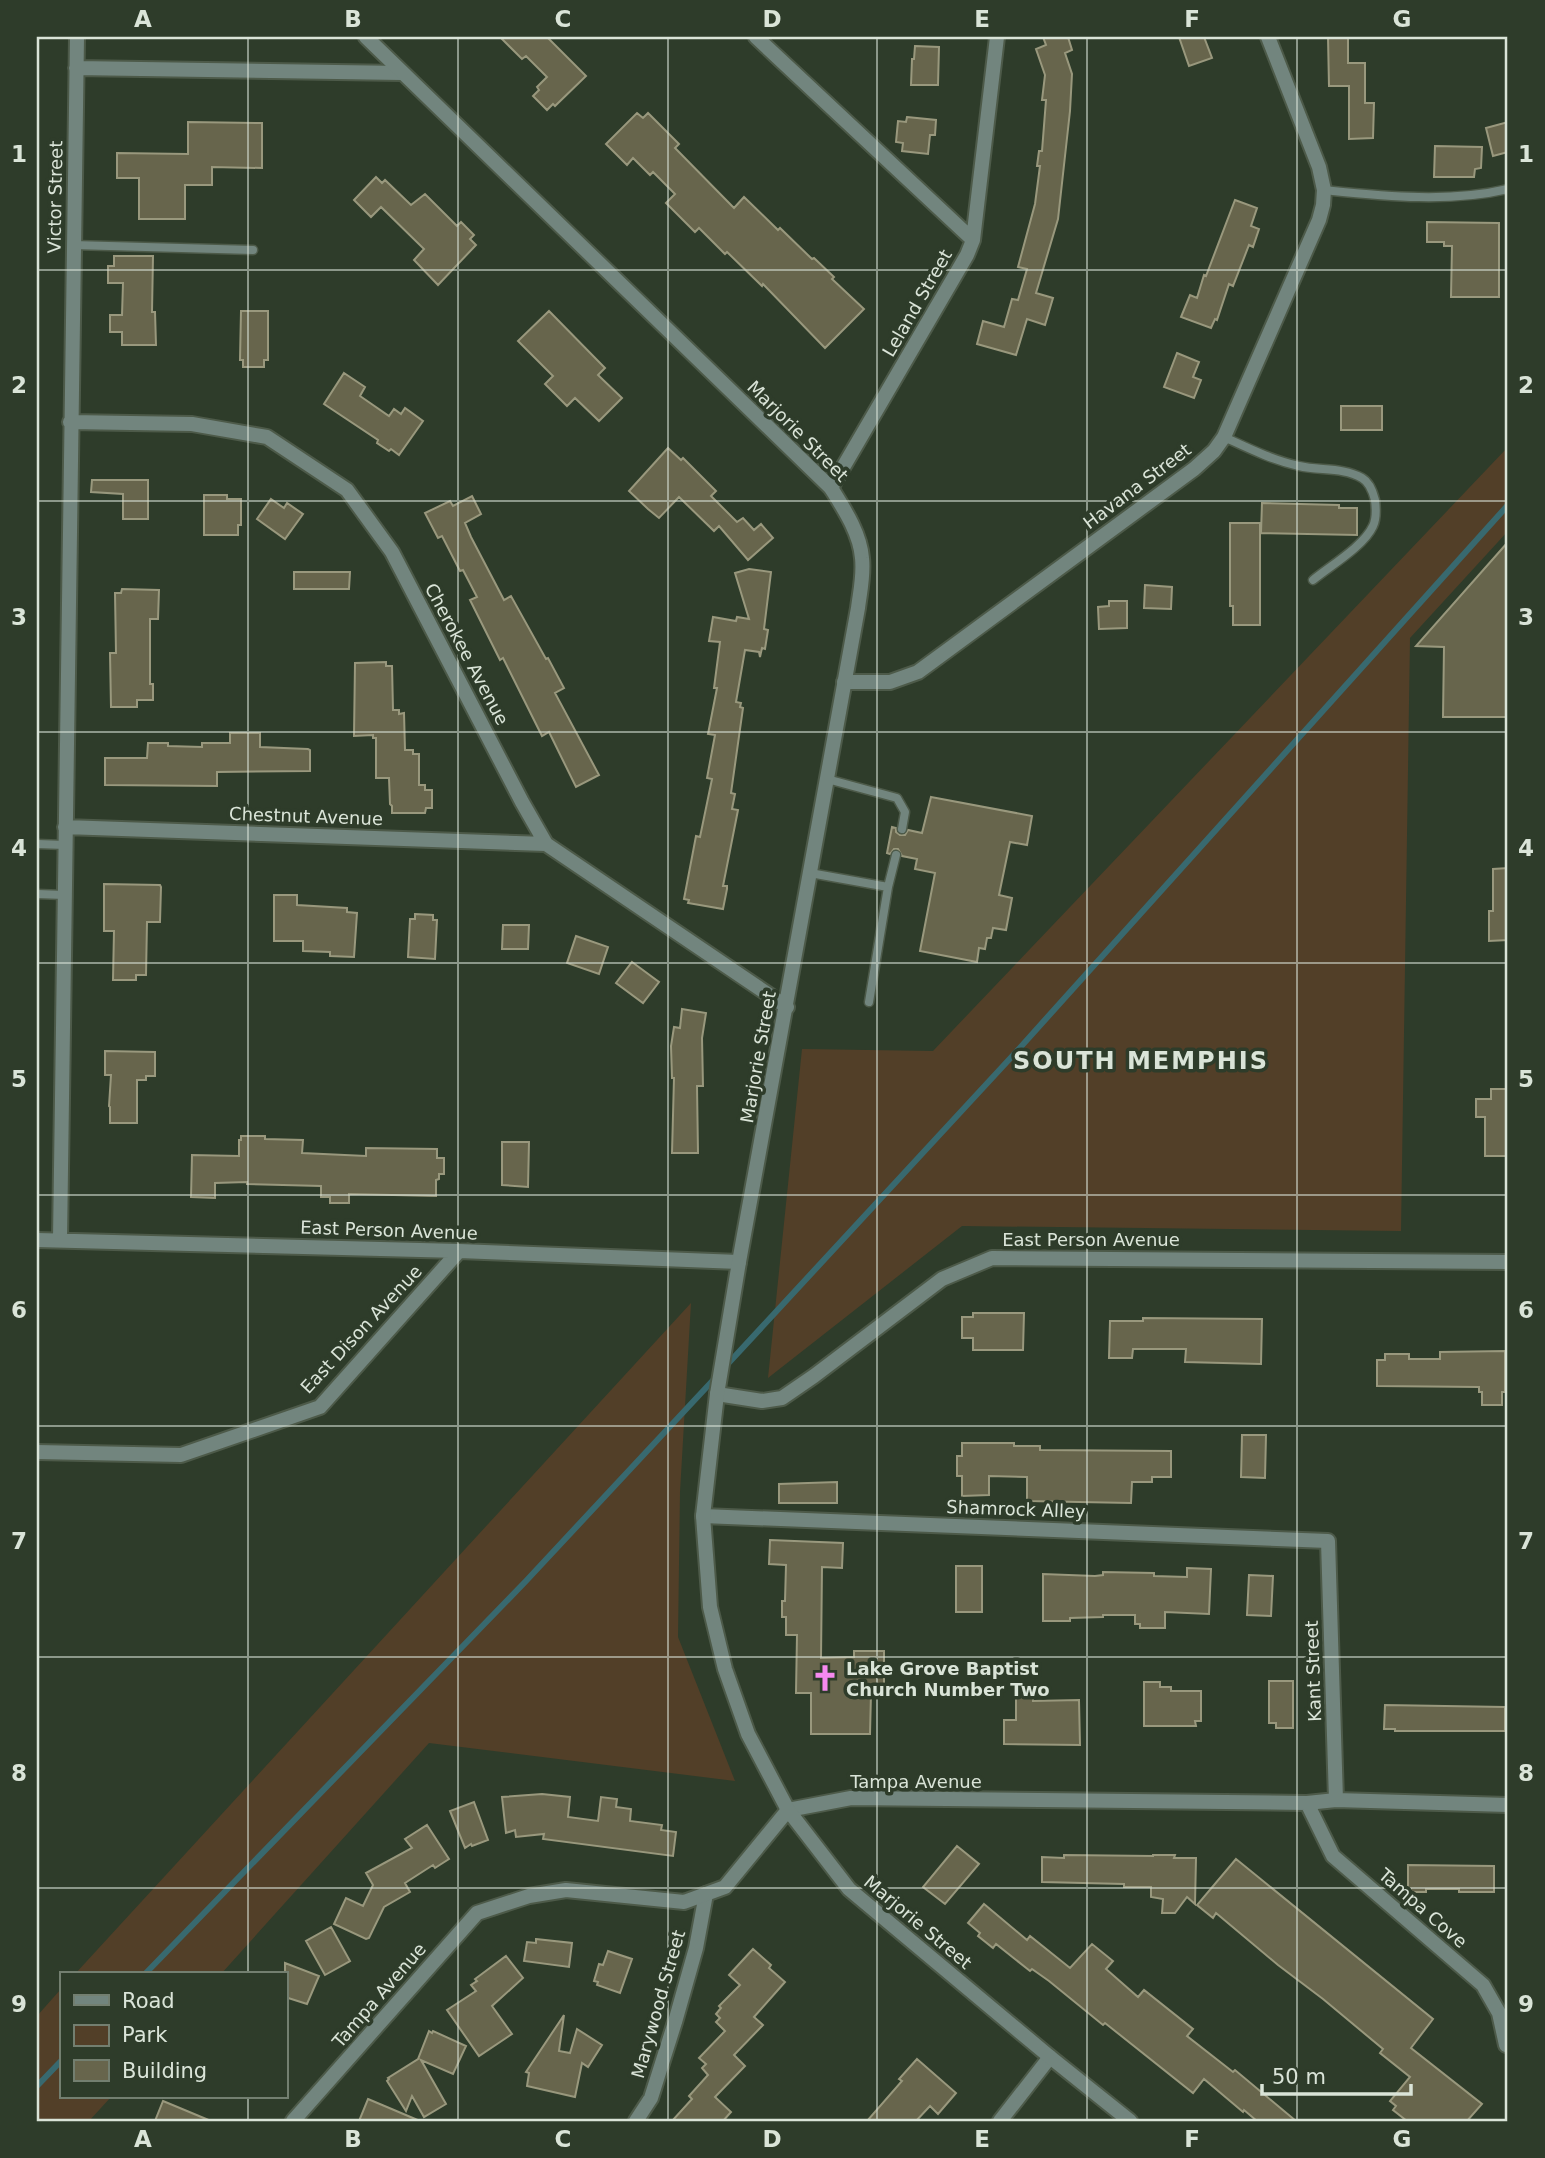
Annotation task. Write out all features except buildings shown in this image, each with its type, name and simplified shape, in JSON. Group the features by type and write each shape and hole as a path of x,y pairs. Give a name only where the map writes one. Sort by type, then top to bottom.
{"street":[{"name":"Victor Street","path":"60,1240 77,37"},
{"name":"Marjorie Street","path":"366,37 831,488 848,515 859,542 862,558 858,608 717,1394 703,1516 709,1607 725,1669 748,1734 788,1810 849,1889 1130,2121"},
{"path":"756,37 973,240"},
{"name":"Leland Street","path":"831,488 967,255 973,240 997,37"},
{"name":"Havana Street","path":"844,682 890,682 918,672 1194,470 1214,451 1224,436 1319,220 1323,205 1324,190 1319,167 1269,37"},
{"path":"76,68 402,73"},
{"name":"Cherokee Avenue","path":"70,422 192,424 267,437 347,490 392,552 546,844 787,1007"},
{"name":"Chestnut Avenue","path":"65,827 546,844"},
{"name":"East Person Avenue","path":"37,1240 459,1251 739,1262"},
{"name":"East Dison Avenue","path":"37,1452 181,1455 320,1407 459,1251"},
{"name":"East Person Avenue","path":"717,1394 762,1401 782,1398 942,1279 992,1258 1508,1262"},
{"name":"Shamrock Alley","path":"703,1516 1328,1541"},
{"name":"Kant Street","path":"1328,1541 1336,1800"},
{"name":"Tampa Avenue","path":"293,2121 477,1913 530,1896 566,1890 684,1902 725,1888 788,1810 850,1798 1307,1803 1336,1800 1508,1805"},
{"name":"Tampa Cove","path":"1307,1803 1333,1856 1483,1985 1499,2013 1506,2045"},
{"name":"Marywood Street","path":"636,2121 651,2098 675,2022 696,1948 706,1894"},
{"path":"1000,2121 1050,2057"}],"lane":[{"path":"1324,190 1421,197 1486,194 1508,189"},
{"path":"73,245 253,250"},
{"path":"1224,436 1255,452 1300,467 1349,472 1364,479 1373,491 1377,510 1373,526 1362,541 1313,580"},
{"path":"827,779 897,798 905,812 902,829"},
{"path":"37,844 65,845"},
{"path":"869,1002 896,855"},
{"path":"810,873 888,887"},
{"path":"37,894 64,895"}],"green space":[{"path":"1508,447 1508,531 1410,638 1401,1231 962,1226 768,1378 802,1049 933,1051"},
{"path":"691,1303 680,1492 678,1637 735,1781 429,1743 223,1972 77,1972"},
{"path":"60,1990 60,2098 110,2098 89,2121 37,2121 37,2016"}],"waterway":[{"path":"724,1368 1017,1051 1508,505"},
{"path":"147,1972 526,1581 717,1376"},
{"path":"37,2086 60,2062"}],"place":[{"name":"Lake Grove Baptist Church Number Two","path":"825,1678"}],"district":[{"name":"SOUTH MEMPHIS","path":"1141,1061"}]}
